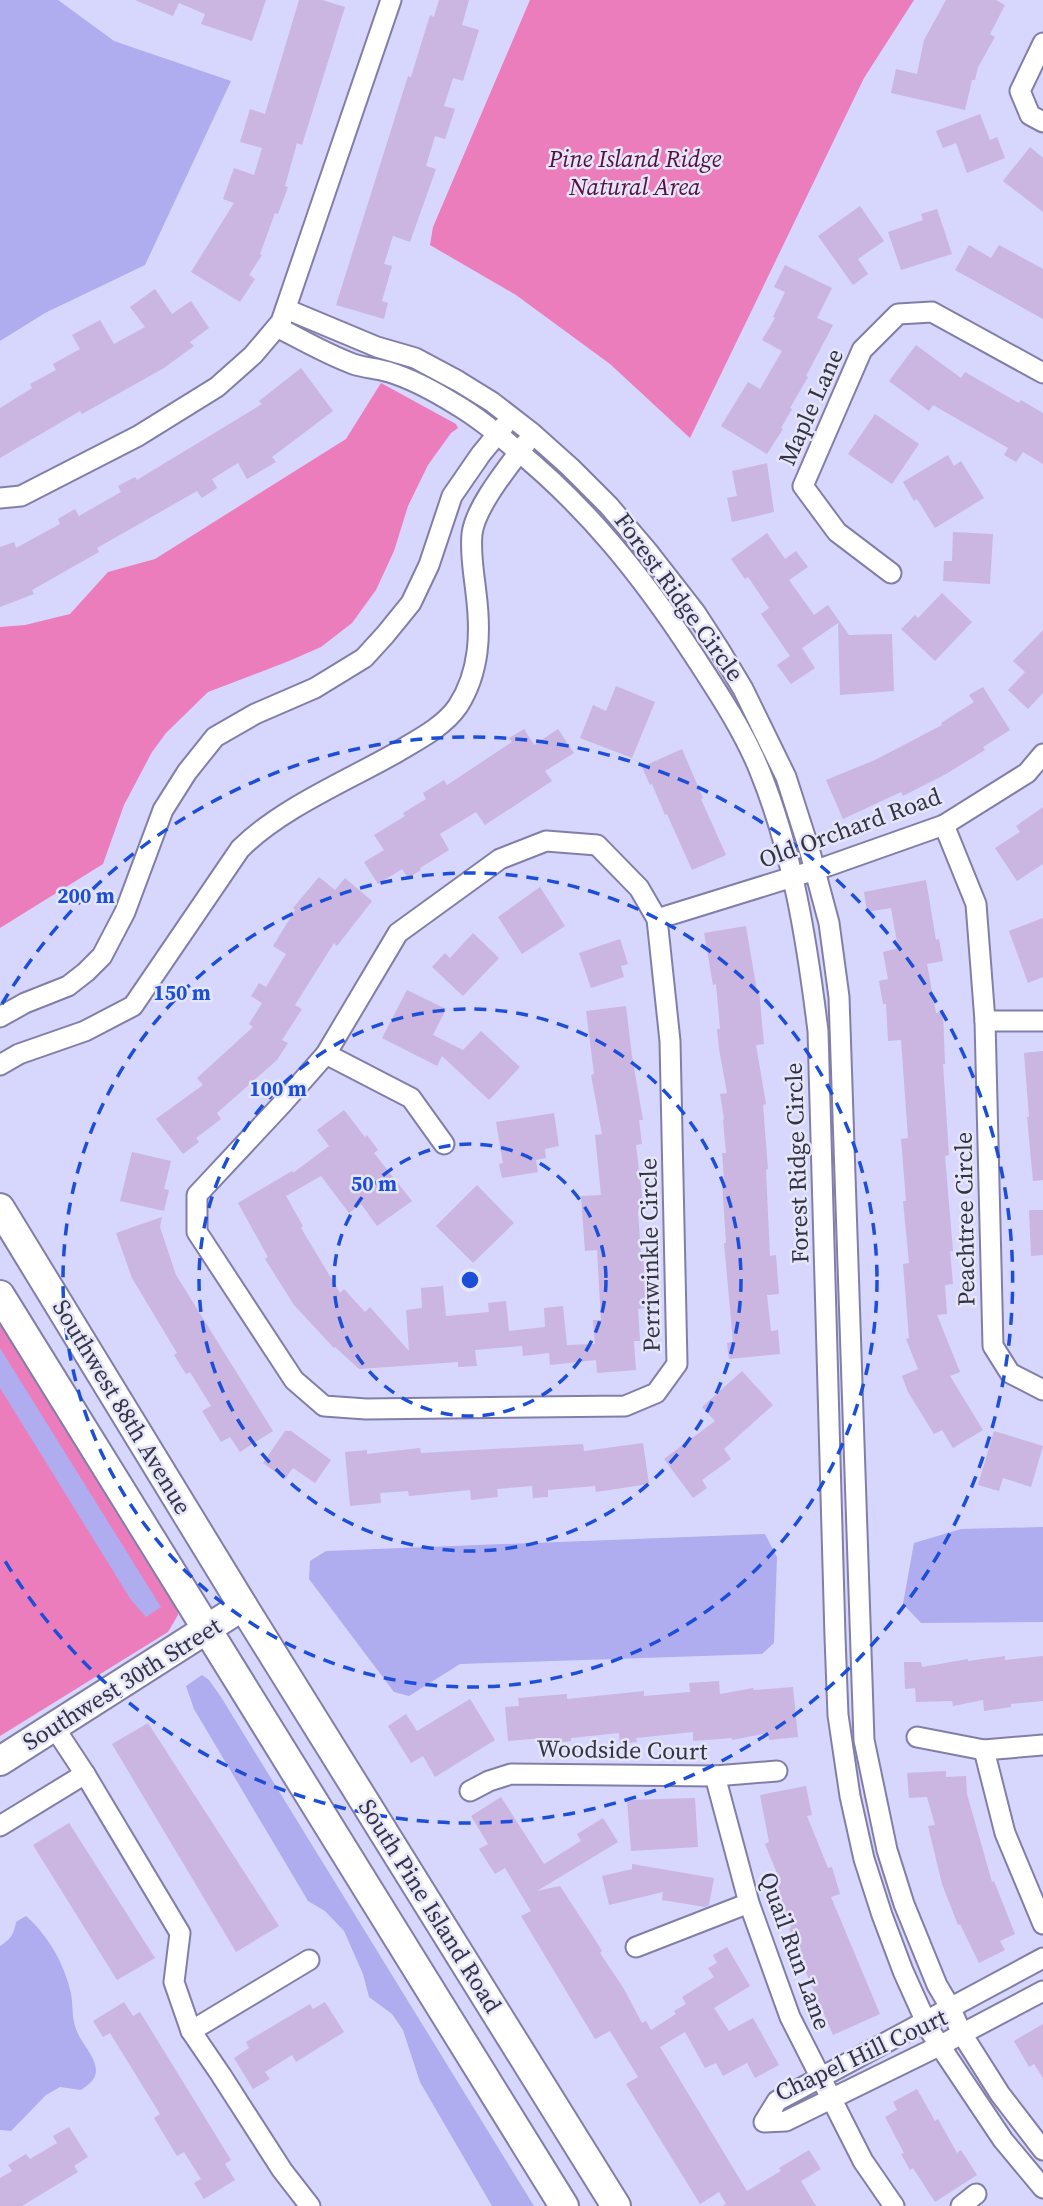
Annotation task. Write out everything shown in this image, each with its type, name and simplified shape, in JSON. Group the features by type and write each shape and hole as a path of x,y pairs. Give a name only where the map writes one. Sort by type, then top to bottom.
{"main road":[{"name":"Southwest 88th Avenue","path":"0,1208 243,1606"},
{"name":"Southwest 88th Avenue","path":"0,1295 207,1629"},
{"name":"Southwest 30th Street","path":"0,1761 243,1606"},
{"name":"South Pine Island Road","path":"243,1606 616,2206"},
{"name":"South Pine Island Road","path":"207,1629 564,2206"}],"street":[{"path":"0,498 21,496 138,436 217,387 253,355 281,322 391,0"},
{"path":"1043,43 1020,91 1030,115 1043,122"},
{"name":"Forest Ridge Circle","path":"286,309 377,347 415,358 458,381 512,417 570,467 609,506 649,553 707,631 743,689 786,777 829,923 839,997 864,1740 887,1850 904,1904 937,1984 962,2034 1000,2094 1043,2150"},
{"name":"Maple Lane","path":"891,573 837,532 803,486 862,350 898,314 932,312 1043,373"},
{"name":"Forest Ridge Circle","path":"276,327 356,365 388,372 419,384 457,405 497,434 563,490 600,528 676,628 726,704 758,768 792,877 808,952 818,1031 838,1715 849,1797 864,1859 886,1926 925,2021 1003,2140 1043,2188"},
{"path":"0,1017 24,1003 68,986 102,956 125,912 163,810 187,772 215,737 255,715 315,688 364,658 385,635 411,603 429,565 452,496 481,454 512,417"},
{"path":"0,1065 19,1054 85,1031 133,1006 240,849 257,832 418,740 446,720 458,706 475,669 480,640 472,573 472,532 484,504 532,433"},
{"name":"Old Orchard Road","path":"657,919 815,870 944,825 1027,773 1043,754"},
{"name":"Peachtree Circle","path":"944,825 976,904 985,1021 993,1346 1010,1373 1043,1390"},
{"name":"Perriwinkle Circle","path":"546,841 597,845 639,888 657,919 670,1041 677,1364 656,1393 625,1406 366,1409 324,1406 294,1380 197,1232 197,1195 326,1054 398,933 500,859 546,841"},
{"path":"985,1021 1043,1021"},
{"path":"326,1054 411,1098 444,1144"},
{"path":"54,1727 180,1934 174,1982 191,2031 282,2169 310,2206"},
{"path":"917,1737 984,1750 1043,1745"},
{"path":"984,1750 1005,1833 1043,1924"},
{"name":"Woodside Court","path":"470,1791 511,1774 715,1776 777,1772"},
{"path":"0,1826 85,1774"},
{"name":"Quail Run Lane","path":"715,1776 749,1903 790,2017 863,2161 894,2206"},
{"path":"636,1947 749,1903"},
{"name":"Chapel Hill Court","path":"1043,1958 777,2101 764,2122 786,2121 939,2046 1043,1991"},
{"path":"191,2031 309,1960"}],"green space":[{"name":"Pine Island Ridge Natural Area","path":"530,0 914,0 864,78 690,438 610,364 516,295 430,245 433,227"},
{"path":"381,383 456,424 458,428 451,433 428,465 408,506 394,551 376,590 352,623 321,647 208,692 166,733 152,752 124,805 103,864 0,928 0,627 25,625 70,614 108,572 155,559 346,439"},
{"path":"0,1314 176,1595 178,1615 168,1632 0,1736"}],"shaded area":[{"path":"0,0 58,0 114,41 231,81 145,265 45,313 0,341"},
{"path":"0,1348 161,1607 146,1617 131,1600 0,1388"},
{"path":"1043,1527 1043,1622 921,1623 903,1604 914,1543 961,1529"},
{"path":"765,1534 777,1557 774,1643 762,1654 460,1664 409,1696 394,1692 309,1579 310,1561 326,1551"},
{"path":"202,1675 221,1697 534,2206 492,2206 420,2082 403,2030 392,2014 369,1997 363,1974 344,1931 325,1911 308,1901 194,1709 186,1686"},
{"path":"26,1916 48,1941 60,1962 71,1994 75,2026 93,2059 96,2074 81,2090 60,2087 46,2095 11,2131 0,2130 0,1946 11,1936 16,1922"}],"building":[{"path":"135,0 266,0 252,41 201,24 205,14 179,3 173,16"},
{"path":"299,0 322,0 345,7 302,145 297,143 285,186 288,187 278,214 275,213 260,254 262,255 249,275 255,279 240,302 191,272 234,203 223,199 234,168 254,175 262,148 240,142 250,109 265,114"},
{"path":"439,0 469,0 462,25 479,30 463,81 453,78 444,106 455,109 445,139 435,136 426,166 436,169 410,242 393,236 384,264 392,266 382,301 388,303 384,319 336,305 408,76 411,77 430,15 434,17"},
{"path":"946,0 996,0 1005,5 990,34 995,37 978,67 975,80 972,80 965,110 891,93 896,69 917,74 924,40"},
{"path":"980,114 990,140 997,137 1005,158 967,173 956,143 943,148 936,131"},
{"path":"1030,147 1043,158 1043,212 1003,181"},
{"path":"860,206 884,241 858,259 868,274 853,285 818,236"},
{"path":"937,209 952,254 901,270 888,232 923,220 921,214"},
{"path":"969,245 991,258 999,245 1043,269 1043,319 955,270"},
{"path":"785,265 832,288 817,318 833,325 790,408 792,409 781,428 783,429 767,454 721,426 748,382 760,389 782,351 762,340 775,318 773,317 785,292 774,287"},
{"path":"155,289 172,314 191,301 209,328 190,342 194,346 164,368 82,414 80,411 0,458 0,408 32,388 30,384 56,370 53,364 80,349 72,335 100,320 114,344 145,327 130,307"},
{"path":"916,345 961,378 965,372 1019,403 1021,400 1043,413 1043,464 1023,452 1016,462 1004,455 1008,448 933,405 929,411 889,381"},
{"path":"301,368 333,411 272,457 276,462 247,479 238,463 212,479 217,488 202,498 197,491 97,548 99,552 32,590 34,594 0,607 0,547 14,542 16,548 60,524 58,519 75,509 79,516 121,492 118,486 135,477 137,480 262,404 259,401"},
{"path":"875,414 919,444 892,484 848,454"},
{"path":"948,455 954,466 961,461 984,498 935,528 903,482"},
{"path":"767,463 774,512 732,522 727,498 737,496 732,471"},
{"path":"953,532 993,534 990,584 943,581 944,561 952,561"},
{"path":"767,533 785,559 796,551 808,567 789,580 814,615 828,605 849,635 892,634 894,691 840,695 838,623 802,648 815,668 791,684 777,665 790,656 761,614 769,608 748,577 745,579 731,559"},
{"path":"942,593 972,622 935,661 901,629 915,615 918,618"},
{"path":"1043,630 1043,693 1028,709 1008,690 1025,672 1013,661"},
{"path":"616,686 655,702 632,758 580,738 593,705 606,711"},
{"path":"983,687 1010,730 983,747 985,750 946,774 903,796 901,792 843,819 826,780 875,760 942,725 941,723 974,702 969,695"},
{"path":"524,729 534,745 558,729 574,753 545,771 552,781 485,825 476,812 440,834 449,850 408,878 402,869 378,884 364,862 384,850 374,835 426,799 423,793 444,780 447,785 512,742 509,738"},
{"path":"682,749 726,855 692,870 642,767"},
{"path":"1043,807 1043,864 1017,881 995,848 1020,832 1016,826"},
{"path":"319,877 335,890 345,878 372,901 337,946 334,943 295,1005 302,1009 282,1040 288,1043 277,1060 217,1113 221,1119 196,1138 199,1142 183,1154 156,1119 203,1085 197,1078 253,1027 249,1024 262,1003 251,996 259,983 266,987 286,954 273,946 295,910 293,908"},
{"path":"926,880 936,940 939,939 943,961 927,964 936,1013 943,1012 943,1064 949,1155 945,1156 953,1251 950,1251 953,1284 945,1285 947,1314 937,1315 960,1372 950,1376 983,1430 953,1448 942,1430 934,1434 908,1392 902,1376 918,1369 906,1339 909,1338 903,1264 909,1263 901,1139 908,1138 901,1040 888,1041 886,1004 883,1004 879,981 888,979 883,952 898,948 891,908 867,912 864,892"},
{"path":"540,887 565,926 522,954 498,917"},
{"path":"1043,918 1043,977 1028,983 1009,931"},
{"path":"746,926 759,991 764,1044 756,1045 766,1104 763,1105 770,1256 776,1255 779,1294 767,1295 771,1331 778,1330 780,1354 729,1359 727,1343 733,1342 724,1243 722,1153 726,1153 720,1094 727,1093 719,1049 716,984 713,985 704,933"},
{"path":"473,933 499,958 463,996 432,967 445,953 450,958"},
{"path":"620,939 628,964 621,966 624,977 591,988 579,953"},
{"path":"407,990 446,1009 433,1035 463,1050 481,1031 520,1067 489,1100 442,1056 437,1066 382,1038"},
{"path":"626,1006 643,1120 639,1120 642,1144 636,1145 644,1212 638,1212 646,1308 638,1309 640,1341 634,1341 636,1370 597,1373 596,1360 550,1365 549,1353 523,1356 522,1346 475,1350 477,1366 458,1367 458,1362 359,1369 334,1348 294,1305 265,1259 268,1257 238,1203 292,1171 293,1173 329,1146 317,1130 344,1110 365,1137 367,1135 378,1150 374,1153 412,1201 377,1226 361,1204 349,1213 321,1176 286,1196 303,1226 301,1228 340,1293 344,1289 365,1312 370,1307 409,1351 406,1310 422,1308 421,1288 443,1286 446,1316 489,1312 488,1303 506,1301 509,1331 545,1327 544,1308 563,1306 567,1345 595,1344 593,1320 601,1320 597,1250 585,1251 581,1196 601,1195 595,1135 602,1134 591,1075 594,1074 586,1011"},
{"path":"1043,1051 1043,1180 1033,1181 1024,1053"},
{"path":"554,1113 559,1146 545,1149 546,1158 536,1160 538,1172 502,1178 499,1164 503,1163 496,1122"},
{"path":"132,1152 171,1161 164,1189 169,1190 164,1211 120,1201"},
{"path":"477,1185 514,1223 473,1263 436,1226"},
{"path":"1029,1210 1043,1210 1043,1255 1031,1256"},
{"path":"162,1217 160,1227 176,1275 273,1431 240,1452 230,1437 221,1442 202,1411 211,1406 190,1372 186,1374 174,1355 177,1353 132,1278 116,1233"},
{"path":"742,1371 773,1405 724,1449 731,1459 702,1480 707,1488 693,1498 664,1459 715,1421 702,1407"},
{"path":"285,1431 291,1431 331,1460 315,1483 293,1468 285,1479 263,1463"},
{"path":"994,1431 1043,1446 1031,1487 1003,1478 999,1491 978,1485"},
{"path":"643,1443 649,1484 596,1492 595,1486 548,1490 548,1497 533,1498 532,1486 497,1489 498,1497 471,1500 470,1490 409,1496 408,1491 380,1493 381,1503 350,1506 345,1452 367,1450 367,1454 420,1448 421,1453 583,1444 584,1451"},
{"path":"1005,1656 1005,1660 1043,1656 1043,1701 1011,1704 1011,1707 984,1711 983,1700 953,1706 952,1701 916,1702 915,1688 905,1689 904,1662 921,1662 922,1667"},
{"path":"719,1681 720,1694 753,1688 793,1687 798,1737 769,1740 768,1733 732,1740 693,1741 693,1732 636,1738 637,1742 620,1744 619,1733 544,1744 543,1738 508,1741 505,1707 519,1706 518,1698 567,1694 567,1699 644,1691 644,1696 690,1692 689,1683"},
{"path":"470,1699 495,1740 435,1777 423,1756 411,1763 388,1726 406,1714 417,1731"},
{"path":"148,1723 279,1926 236,1952 112,1744"},
{"path":"946,1771 946,1777 966,1776 967,1794 992,1882 994,1881 1015,1934 1000,1941 1005,1950 979,1963 960,1924 958,1925 942,1884 928,1826 935,1825 927,1797 909,1798 907,1773"},
{"path":"806,1786 812,1815 807,1816 828,1868 832,1867 840,1894 831,1897 880,2014 833,2035 789,1929 791,1928 777,1884 781,1883 765,1844 769,1842 760,1795"},
{"path":"501,1797 544,1864 581,1841 577,1834 603,1818 618,1842 537,1891 560,1886 602,1951 600,1953 642,2023 646,2021 651,2030 686,2004 682,1997 714,1977 708,1968 717,1963 713,1955 727,1947 750,1986 714,2008 729,2031 753,2018 779,2065 755,2078 747,2063 723,2076 716,2063 705,2068 685,2032 660,2047 747,2191 809,2150 821,2169 801,2181 816,2206 722,2206 726,2204 719,2192 700,2204 626,2084 638,2077 610,2031 595,2039 521,1916 531,1911 505,1868 495,1874 479,1849 488,1844 471,1816"},
{"path":"695,1798 698,1847 631,1851 627,1800"},
{"path":"69,1823 155,1958 117,1980 33,1845"},
{"path":"632,1864 714,1878 709,1905 705,1907 662,1900 663,1892 609,1905 602,1876 632,1869"},
{"path":"124,2002 133,2016 140,2012 231,2160 225,2164 235,2180 204,2199 194,2183 201,2179 184,2152 177,2156 154,2118 160,2114 110,2033 103,2037 93,2021"},
{"path":"325,2002 344,2032 296,2062 292,2055 265,2072 270,2079 253,2089 234,2058 249,2048 246,2042 310,2004 313,2009"},
{"path":"1043,2024 1043,2078 1034,2064 1029,2067 1014,2041"},
{"path":"917,2089 957,2153 961,2150 977,2175 935,2202 913,2168 910,2170 885,2117 897,2110 893,2102"},
{"path":"69,2127 88,2157 74,2166 78,2172 22,2206 0,2206 0,2178 12,2171 8,2165 26,2154 30,2159 57,2143 53,2136"}]}
